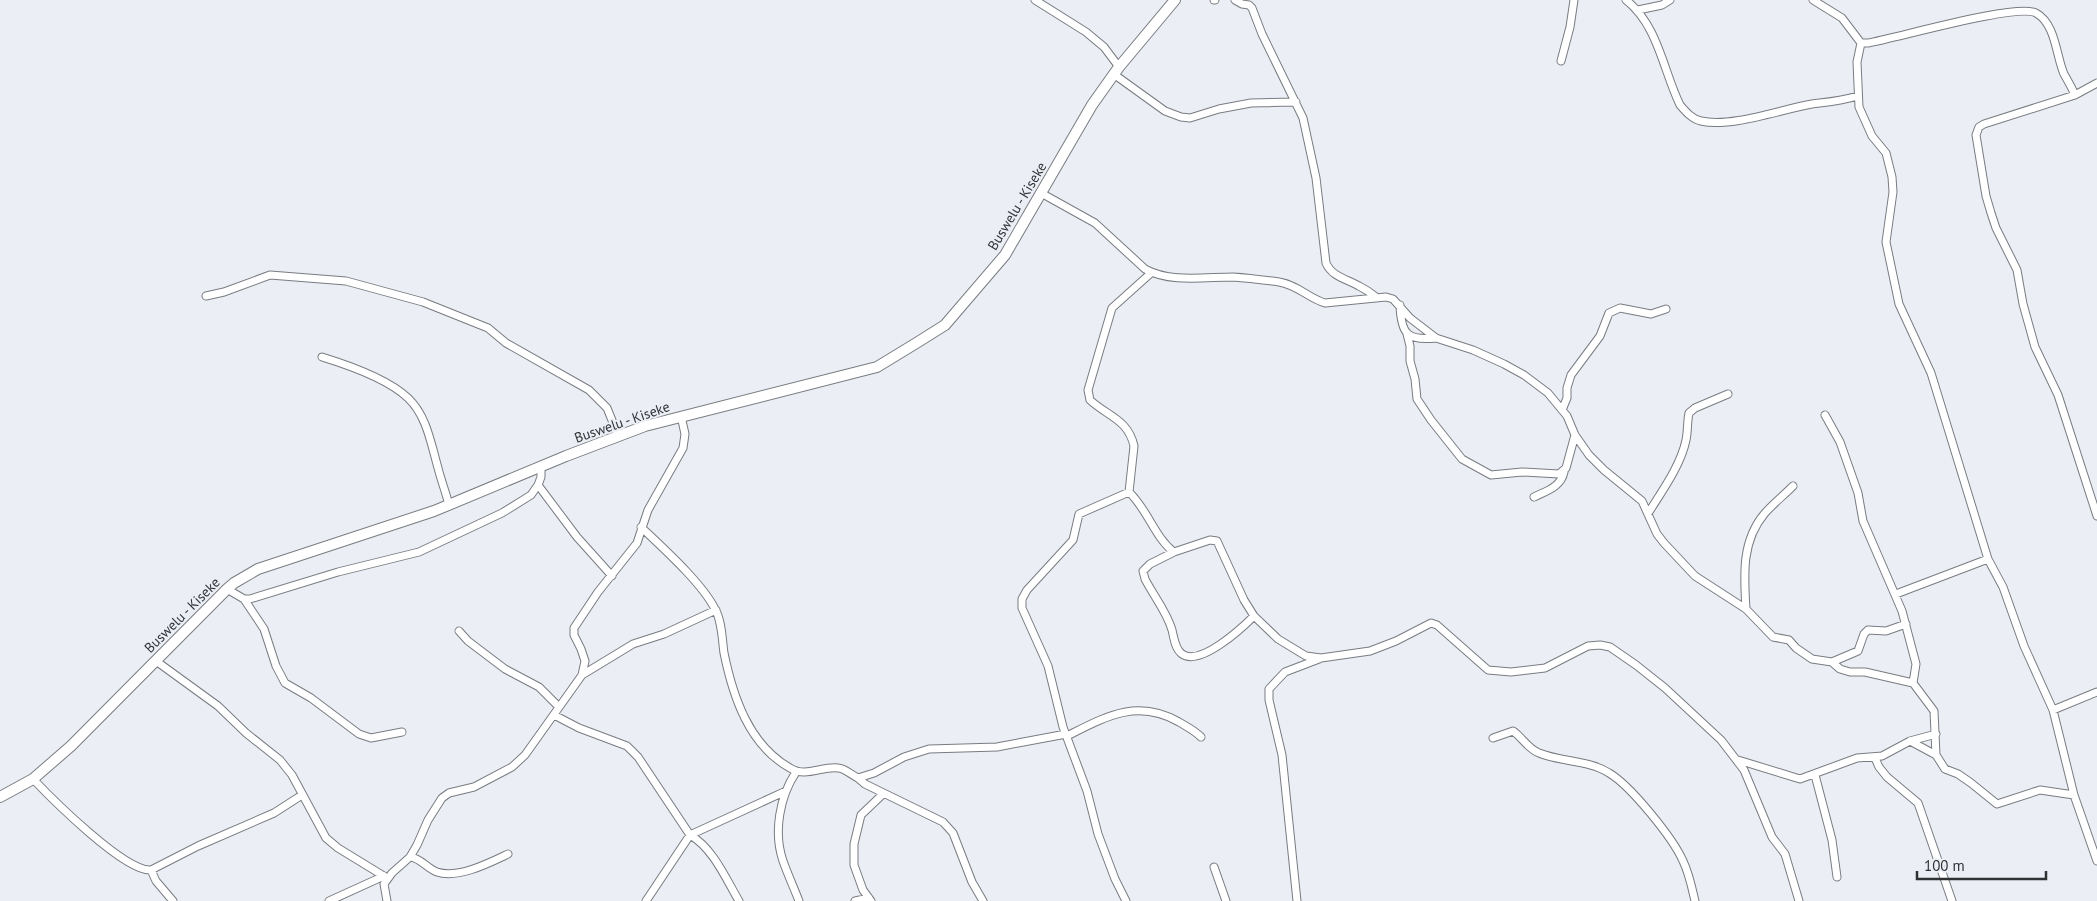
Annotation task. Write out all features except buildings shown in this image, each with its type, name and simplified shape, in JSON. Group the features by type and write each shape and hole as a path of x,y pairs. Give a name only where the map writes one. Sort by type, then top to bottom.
{"main road":[{"name":"Buswelu - Kiseke","path":"0,797 33,779 72,746 227,589 258,569 449,505 618,435 681,416 877,366 945,325 1005,256 1092,105 1175,0"}],"street":[{"path":"1035,0 1086,32 1104,47 1117,71 1165,111 1181,118 1195,117 1219,109 1252,103 1296,102"},
{"path":"1235,0 1252,8 1262,34 1303,118 1316,178 1326,264 1334,274 1360,286 1376,297"},
{"path":"1561,60 1570,27 1574,0"},
{"path":"1626,0 1638,10 1652,33 1680,105 1687,113 1701,121 1716,122 1757,117 1812,104 1835,102 1858,96"},
{"path":"1638,10 1662,5 1670,0"},
{"path":"1813,0 1842,18 1861,43 1857,62 1858,96 1861,114 1872,136 1886,154 1892,177 1893,192 1886,242 1900,304 1931,373 1988,559 2002,587 2024,646 2053,710 2074,795 2097,861"},
{"path":"1861,43 1886,40 1999,13 2028,11 2037,13 2044,20 2052,35 2064,74 2075,95"},
{"path":"2097,84 2075,95 1984,124 1979,127 1977,139 1991,213 1996,228 2017,270 2023,304 2035,347 2058,395 2097,516"},
{"path":"1040,194 1096,223 1151,273 1189,278 1233,277 1281,283 1300,289 1324,303 1386,297 1394,299 1410,318 1436,338"},
{"path":"1129,492 1133,440 1118,418 1090,400 1088,390 1112,308 1151,273"},
{"path":"206,296 224,292 270,275 346,281 423,302 488,328 506,343 589,390 608,408 618,435"},
{"path":"1400,305 1402,328 1407,334 1415,338 1436,338 1473,350 1524,375 1548,393 1562,410 1589,455 1604,470 1638,497 1661,538 1695,576 1746,609 1773,637 1789,640 1801,653 1816,661 1832,662 1858,651 1864,634 1868,630 1886,631 1906,624"},
{"path":"1562,410 1567,398 1567,388 1571,375 1600,336 1609,313 1620,308 1651,314 1666,309"},
{"path":"1407,334 1417,399 1454,450 1462,458 1491,475 1522,472 1554,474 1564,472"},
{"path":"322,356 349,365 392,385 409,399 423,420 449,505"},
{"path":"1648,512 1664,489 1683,451 1687,439 1689,413 1695,408 1728,394"},
{"path":"582,675 584,661 581,649 574,635 574,628 598,592 637,543 648,510 683,448 685,434 681,416"},
{"path":"1825,416 1840,442 1858,493 1863,521 1884,572 1896,594 1906,624 1916,664 1913,683"},
{"path":"1534,497 1554,487 1563,478 1576,435"},
{"path":"244,599 250,599 348,569 419,552 502,513 531,494 541,477 541,467"},
{"path":"538,485 577,538 612,576"},
{"path":"1746,609 1744,592 1745,557 1754,532 1764,514 1793,486"},
{"path":"1129,492 1139,501 1161,539 1174,552"},
{"path":"1126,901 1104,853 1087,790 1066,735 1048,666 1022,608 1022,599 1027,590 1073,540 1079,514 1129,492"},
{"path":"642,527 706,595 716,610 731,681 744,720 764,749 775,759 796,772 815,772 840,768 883,794 943,822 953,834 972,882 983,901"},
{"path":"1254,616 1231,637 1207,652 1196,656 1183,655 1179,650 1172,628 1145,578 1144,567 1174,552 1210,540 1217,541 1244,600 1254,616 1265,628 1292,649 1306,656 1321,658"},
{"path":"1896,594 1988,559"},
{"path":"227,589 244,599 264,630 276,666 285,684 311,698 359,734 371,738 402,732"},
{"path":"1734,600 1744,592"},
{"path":"329,901 385,877 410,857 428,820 442,798 449,793 474,787 512,766 530,751 582,675 633,644 664,634 716,610"},
{"path":"1297,901 1282,755 1269,700 1269,689 1285,672 1321,658 1370,651 1396,641 1432,623 1437,625 1488,670 1511,672 1545,668 1588,646 1610,647 1665,688 1721,740 1738,760 1750,780 1772,837 1785,854 1799,901"},
{"path":"459,631 505,669 538,687 559,707"},
{"path":"156,661 218,706 246,733 280,760 292,775 326,838 338,848 385,877"},
{"path":"1832,662 1840,669 1850,672 1865,672 1913,683 1934,711 1936,755"},
{"path":"2053,710 2097,692"},
{"path":"858,778 904,757 929,749 997,747 1066,735 1119,713 1148,711 1168,716 1194,730 1201,737"},
{"path":"554,715 579,728 628,746 638,757 690,835 696,838 713,858 739,901"},
{"path":"1493,738 1513,731 1537,752 1597,767 1621,781 1676,847 1688,874 1696,901"},
{"path":"1738,760 1800,779 1857,758 1882,756 1910,741 1936,734"},
{"path":"1910,741 1936,755 1945,769 1964,778 1997,804 2040,790 2074,795"},
{"path":"1875,758 1887,777 1918,803 1952,901"},
{"path":"1750,780 1761,767"},
{"path":"796,772 782,800 780,848 783,861 799,901"},
{"path":"1814,775 1832,840 1837,877"},
{"path":"33,779 64,811 118,855 145,871 151,870 198,846 274,813 302,794"},
{"path":"646,901 690,835 786,791"},
{"path":"870,899 863,890 854,864 854,844 861,815 883,794"},
{"path":"410,857 416,858 437,872 450,873 480,867 508,854"},
{"path":"1214,866 1226,901"},
{"path":"151,870 156,881 173,901"},
{"path":"385,877 383,889 386,901"},
{"path":"855,901 870,899"}]}
